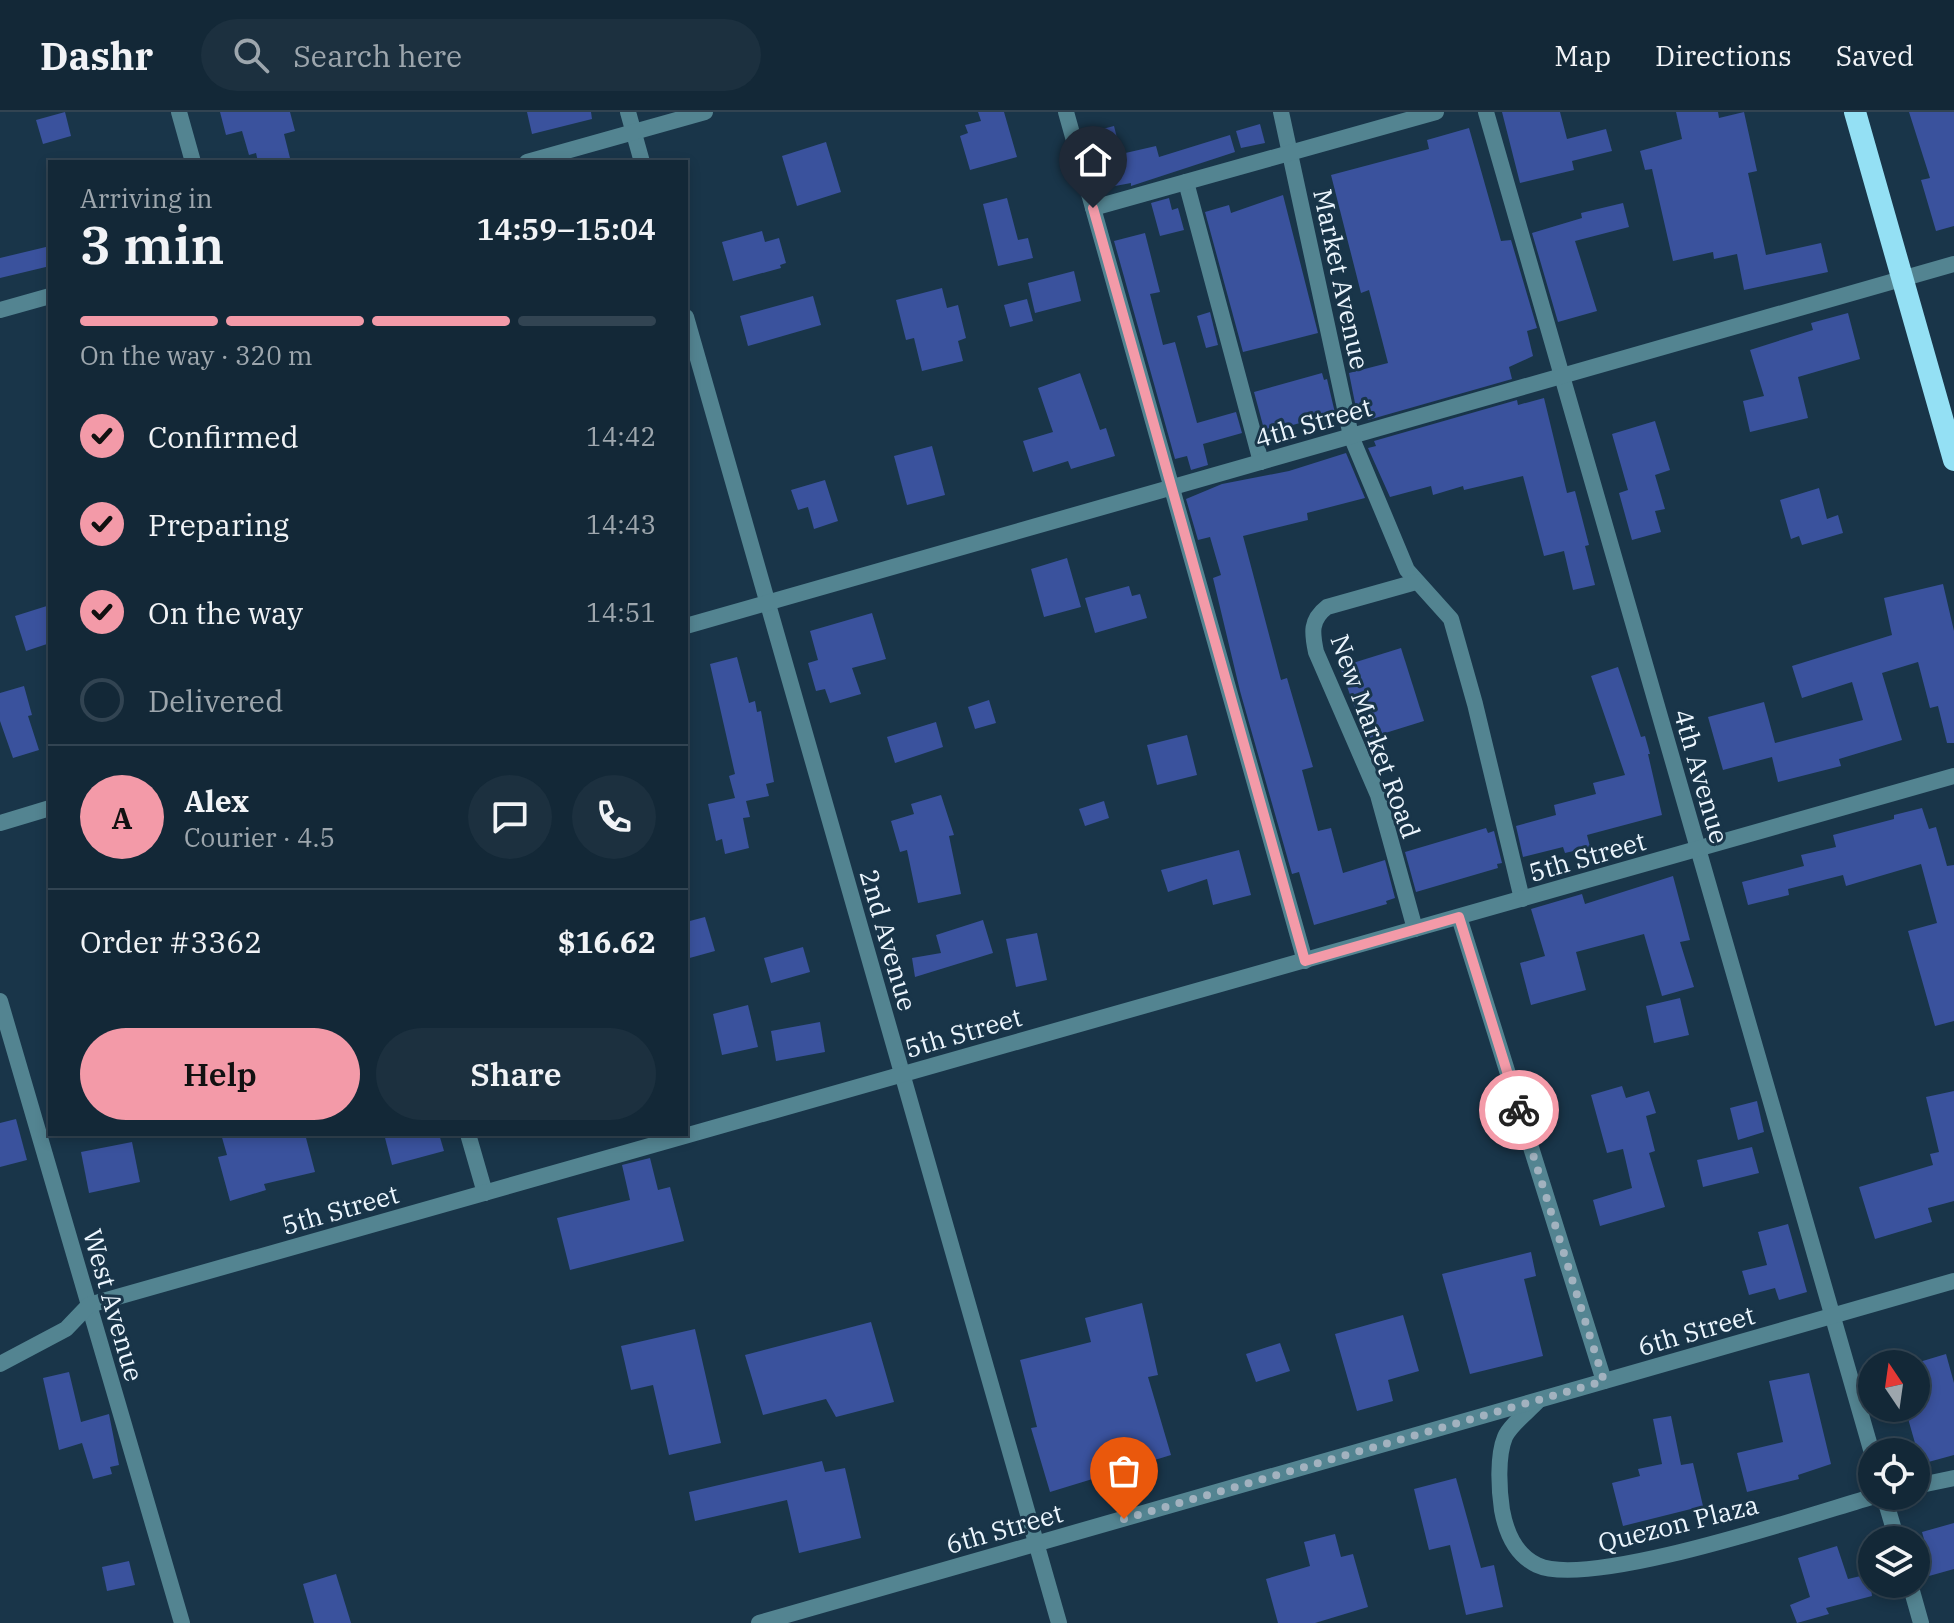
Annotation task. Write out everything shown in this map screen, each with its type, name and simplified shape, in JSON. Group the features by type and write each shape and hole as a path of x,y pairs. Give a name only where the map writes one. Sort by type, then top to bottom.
{"highway":[{"path":"1855,112 1954,460"}],"street":[{"path":"179,112 192,160"},
{"path":"628,112 641,160"},
{"path":"534,160 705,112"},
{"path":"1066,112 1305,961"},
{"name":"Market Avenue","path":"1281,112 1351,436 1396,546 1416,582 1451,619 1522,899"},
{"path":"1093,208 1436,112"},
{"name":"4th Avenue","path":"1486,112 1868,1438"},
{"path":"1186,182 1261,462"},
{"name":"4th Street","path":"688,625 1954,264"},
{"path":"0,310 48,297"},
{"name":"2nd Avenue","path":"688,324 1059,1623"},
{"name":"New Market Road","path":"1415,929 1378,795 1316,652 1312,632 1317,615 1327,607 1416,582"},
{"name":"5th Street","path":"688,1136 1954,776"},
{"path":"0,823 48,809"},
{"path":"1459,917 1604,1381"},
{"name":"West Avenue","path":"0,1001 182,1623"},
{"path":"469,1136 485,1193"},
{"name":"5th Street","path":"0,1364 66,1329 89,1305 686,1136"},
{"name":"6th Street","path":"759,1623 1954,1281"},
{"name":"Quezon Plaza","path":"1539,1400 1505,1437 1500,1487 1503,1513 1513,1542 1523,1556 1539,1566 1559,1570 1592,1570 1642,1561 1858,1501"},
{"path":"1930,1483 1954,1478"},
{"path":"1914,1598 1921,1623"}],"building":[{"path":"65,112 71,136 43,144 36,120"},
{"path":"220,112 290,112 295,131 284,134 290,158 274,160 258,160 256,153 249,155 242,131 226,135"},
{"path":"527,112 591,112 592,119 532,134"},
{"path":"978,112 1004,112 1017,157 970,170 960,136 968,133 965,125 981,121"},
{"path":"1502,112 1560,112 1567,139 1606,129 1612,151 1572,161 1574,170 1520,183"},
{"path":"1676,112 1718,112 1719,118 1744,112 1757,171 1748,173 1766,255 1821,243 1828,272 1744,290 1737,254 1714,259 1713,252 1673,261 1652,169 1645,170 1640,151 1682,139"},
{"path":"1909,112 1954,112 1954,226 1936,231 1921,180 1930,178"},
{"path":"1260,124 1265,143 1241,148 1236,131"},
{"path":"1114,126 1121,154 1156,146 1159,157 1230,135 1235,152 1131,186 1131,183 1099,189 1083,134"},
{"path":"1469,128 1501,241 1511,240 1537,328 1527,331 1533,356 1509,367 1512,379 1368,420 1364,406 1356,408 1349,373 1388,363 1369,290 1361,293 1331,175 1429,149 1427,140"},
{"path":"826,142 841,192 797,206 782,156"},
{"path":"1283,195 1318,333 1243,352 1205,212 1229,205 1231,213"},
{"path":"1007,198 1018,240 1028,238 1033,258 998,266 983,204"},
{"path":"1169,198 1172,210 1178,208 1184,230 1160,236 1151,203"},
{"path":"1623,203 1629,227 1575,241 1597,311 1558,322 1532,233 1582,218 1581,213"},
{"path":"762,231 765,242 779,238 786,263 780,265 781,268 733,281 722,242"},
{"path":"1145,233 1160,292 1150,294 1163,345 1175,342 1197,423 1236,412 1242,433 1203,444 1208,465 1191,470 1187,456 1175,459 1114,241"},
{"path":"48,246 48,266 0,278 0,258"},
{"path":"1074,271 1081,301 1035,313 1028,283"},
{"path":"942,288 947,308 958,305 966,338 958,341 963,361 922,371 914,338 906,340 896,300"},
{"path":"813,296 821,325 748,346 740,316"},
{"path":"1027,299 1033,321 1010,327 1004,305"},
{"path":"1210,312 1218,345 1206,348 1197,316"},
{"path":"1848,313 1860,359 1798,377 1808,418 1750,432 1743,401 1764,396 1750,350 1813,330 1811,323"},
{"path":"1080,373 1100,430 1106,428 1115,456 1071,469 1068,461 1033,472 1023,441 1053,432 1038,388"},
{"path":"1322,373 1324,380 1327,379 1335,413 1265,433 1254,392"},
{"path":"1544,398 1567,493 1575,491 1589,545 1585,546 1595,585 1573,590 1564,551 1544,556 1523,476 1464,490 1463,486 1433,495 1431,486 1390,497 1368,448 1376,446 1374,441 1517,400 1518,405"},
{"path":"1655,421 1670,470 1655,475 1665,509 1655,511 1661,532 1632,540 1619,493 1628,490 1612,434"},
{"path":"932,446 945,495 907,505 894,456"},
{"path":"1346,453 1365,498 1307,513 1308,520 1243,536 1281,680 1287,678 1313,767 1302,770 1318,831 1331,828 1343,873 1385,860 1395,898 1386,901 1387,904 1314,925 1299,872 1292,874 1240,691 1213,578 1221,575 1210,537 1198,540 1186,499 1222,484 1289,471"},
{"path":"825,480 838,521 814,529 808,507 798,510 791,490"},
{"path":"1819,488 1827,519 1838,515 1843,533 1802,545 1799,536 1791,539 1780,500"},
{"path":"1067,558 1081,607 1044,617 1031,569"},
{"path":"1943,584 1954,631 1954,743 1947,743 1938,706 1930,708 1918,662 1882,673 1902,740 1839,759 1841,766 1778,782 1772,757 1723,770 1708,717 1764,702 1775,743 1863,720 1852,682 1802,698 1792,666 1892,635 1884,598"},
{"path":"1129,586 1132,596 1140,594 1147,618 1095,633 1085,598"},
{"path":"48,606 48,644 26,651 15,616"},
{"path":"872,613 886,659 852,668 861,694 830,703 825,689 816,691 808,663 818,660 810,631"},
{"path":"1401,648 1424,721 1366,739 1340,667"},
{"path":"737,657 749,703 755,701 757,712 761,711 774,782 766,784 769,796 746,801 750,817 743,818 749,848 725,854 722,839 716,841 708,804 735,798 729,776 735,774 710,664"},
{"path":"1618,667 1641,737 1645,736 1662,815 1587,835 1590,847 1565,853 1563,847 1523,857 1516,826 1556,815 1554,805 1596,794 1593,783 1625,775 1591,676"},
{"path":"24,686 32,715 28,716 39,750 13,758 0,721 0,693"},
{"path":"989,700 996,723 975,729 968,707"},
{"path":"936,722 943,747 895,763 887,737"},
{"path":"1187,735 1197,775 1157,785 1147,745"},
{"path":"941,795 954,835 949,836 961,894 918,903 907,850 900,852 891,821 914,814 911,804"},
{"path":"1104,801 1109,818 1085,826 1079,809"},
{"path":"1922,808 1929,829 1936,827 1947,866 1954,865 1954,1021 1935,1026 1908,931 1937,923 1921,864 1846,886 1843,875 1788,889 1789,895 1748,905 1742,882 1804,866 1801,855 1836,847 1833,835"},
{"path":"1486,828 1488,833 1494,831 1502,863 1497,864 1498,868 1416,892 1405,852"},
{"path":"1239,850 1251,895 1213,905 1207,879 1168,892 1161,870"},
{"path":"1673,876 1690,940 1680,942 1694,987 1662,996 1644,934 1576,952 1586,990 1531,1005 1520,963 1545,956 1531,909 1582,894 1585,904"},
{"path":"705,917 715,951 688,958 688,921"},
{"path":"983,920 993,953 915,977 912,958 941,953 936,935"},
{"path":"1037,933 1047,980 1016,987 1006,939"},
{"path":"803,947 810,972 771,983 764,958"},
{"path":"1680,998 1689,1035 1654,1043 1646,1006"},
{"path":"748,1005 758,1047 722,1055 713,1014"},
{"path":"820,1022 825,1052 776,1061 771,1031"},
{"path":"1622,1086 1626,1098 1649,1091 1656,1113 1646,1116 1655,1151 1649,1153 1665,1207 1600,1226 1593,1200 1632,1188 1623,1149 1607,1153 1591,1095"},
{"path":"1954,1091 1954,1201 1928,1208 1932,1222 1875,1239 1859,1187 1933,1165 1930,1154 1939,1152 1926,1097"},
{"path":"1757,1101 1764,1132 1738,1140 1730,1108"},
{"path":"16,1119 27,1160 0,1167 0,1123"},
{"path":"222,1136 306,1136 315,1172 264,1184 266,1190 230,1201 218,1157 227,1155"},
{"path":"385,1136 440,1136 444,1151 392,1165"},
{"path":"132,1142 140,1182 89,1193 81,1152"},
{"path":"1752,1147 1759,1173 1703,1187 1697,1160"},
{"path":"650,1158 658,1190 670,1187 684,1241 570,1270 557,1218 630,1200 622,1165"},
{"path":"1788,1224 1807,1292 1779,1300 1775,1288 1749,1295 1742,1271 1767,1265 1758,1232"},
{"path":"1531,1252 1536,1276 1524,1279 1543,1356 1470,1374 1442,1274"},
{"path":"1142,1303 1158,1375 1148,1377 1171,1455 1050,1492 1031,1428 1037,1427 1020,1360 1091,1342 1085,1318"},
{"path":"1403,1315 1419,1371 1388,1380 1393,1401 1357,1411 1335,1334"},
{"path":"871,1322 894,1402 836,1417 826,1399 763,1415 745,1355"},
{"path":"695,1329 721,1443 669,1455 653,1385 631,1390 621,1346"},
{"path":"1280,1343 1290,1371 1256,1382 1246,1354"},
{"path":"1946,1354 1954,1383 1954,1455 1930,1462 1930,1438 1914,1438 1909,1422 1930,1422 1930,1359"},
{"path":"69,1372 81,1422 109,1414 119,1465 110,1467 112,1474 93,1479 82,1443 59,1450 43,1378"},
{"path":"1809,1373 1831,1464 1798,1475 1799,1479 1747,1492 1737,1453 1783,1442 1769,1381"},
{"path":"1671,1416 1681,1465 1693,1463 1703,1506 1623,1526 1612,1483 1640,1476 1638,1469 1662,1464 1653,1419"},
{"path":"822,1461 825,1472 845,1468 861,1538 799,1553 787,1500 695,1521 689,1492"},
{"path":"1456,1478 1481,1568 1494,1565 1503,1607 1466,1615 1450,1545 1429,1550 1414,1489"},
{"path":"1954,1523 1954,1569 1930,1576 1930,1530"},
{"path":"1335,1534 1341,1557 1353,1554 1368,1607 1315,1623 1278,1623 1266,1579 1310,1566 1304,1542"},
{"path":"1837,1546 1848,1579 1858,1577 1858,1598 1864,1598 1826,1608 1829,1614 1797,1623 1790,1605 1810,1597 1798,1558"},
{"path":"129,1561 135,1585 107,1591 102,1567"},
{"path":"336,1574 351,1623 314,1623 303,1584"}],"way so far":[{"path":"1124,1519 1604,1381 1519,1110"}],"route":[{"path":"1093,208 1305,961 1459,917 1519,1110"}]}
